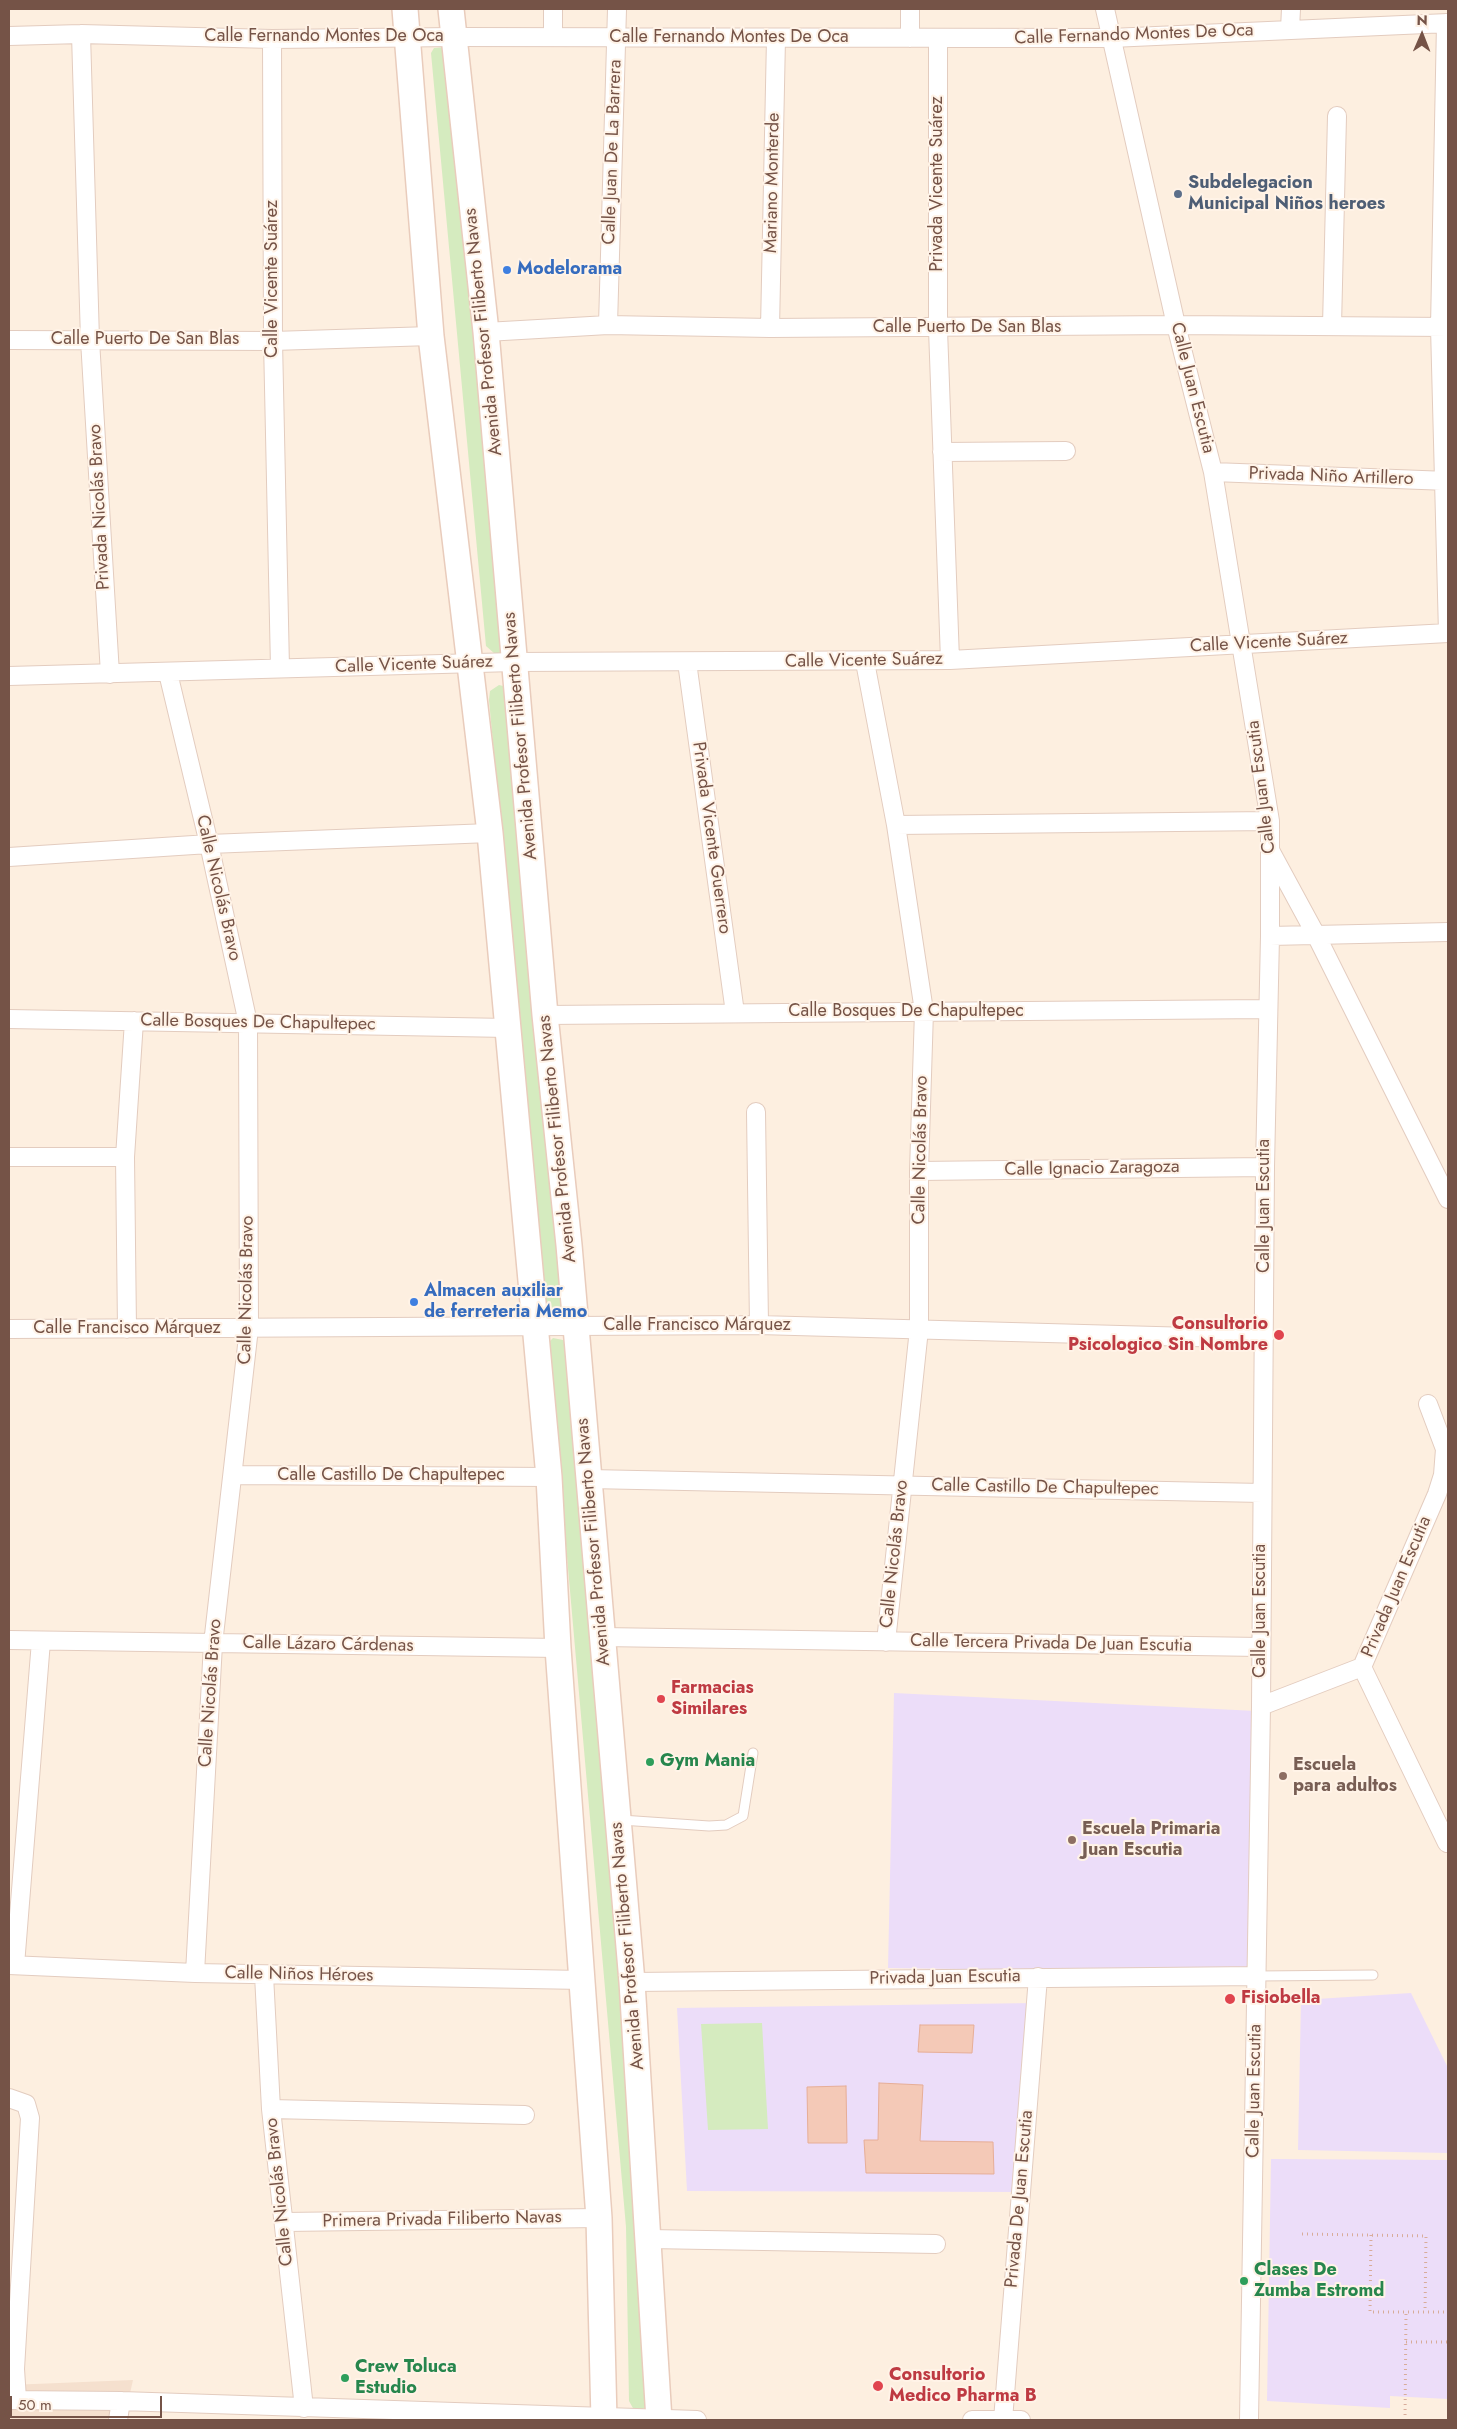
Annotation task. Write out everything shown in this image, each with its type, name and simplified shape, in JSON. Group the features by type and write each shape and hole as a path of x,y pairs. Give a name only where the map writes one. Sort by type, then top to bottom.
{"main road":[{"path":"405,9 431,336 490,833 549,1477 558,1648 599,2218 604,2419"},
{"name":"Avenida Profesor Filiberto Navas","path":"451,9 486,332 545,1015 570,1245 575,1326 632,1982 660,2420"}],"street":[{"path":"553,9 553,37"},
{"name":"Calle Juan De La Barrera","path":"608,325 617,9"},
{"path":"910,9 910,38"},
{"name":"Calle Juan Escutia","path":"1105,9 1176,325 1213,472 1270,821 1270,936 1264,1167 1258,1976 1249,2420"},
{"path":"1290,29 1291,9"},
{"name":"Calle Fernando Montes De Oca","path":"9,36 81,34 272,39 454,37 1111,38 1447,23"},
{"path":"1447,23 1444,327 1448,633"},
{"name":"Privada Nicolás Bravo","path":"81,34 90,340 110,674"},
{"name":"Mariano Monterde","path":"770,328 776,38"},
{"name":"Calle Vicente Suárez","path":"272,39 273,341 280,668"},
{"name":"Privada Vicente Suárez","path":"938,39 938,329 950,660"},
{"path":"1332,326 1338,116"},
{"name":"Calle Puerto De San Blas","path":"486,332 608,325 938,329 1176,325 1444,327"},
{"name":"Calle Puerto De San Blas","path":"9,340 273,341 431,336"},
{"path":"942,452 1066,451"},
{"name":"Privada Niño Artillero","path":"1213,472 1446,481"},
{"name":"Calle Vicente Suárez","path":"9,676 280,668 469,665 514,662 865,662 950,660 1448,633"},
{"name":"Privada Vicente Guerrero","path":"687,662 735,1013"},
{"name":"Calle Nicolás Bravo","path":"865,662 896,825 924,1011 919,1171 919,1329 886,1642"},
{"name":"Calle Nicolás Bravo","path":"168,672 209,844 248,1023 249,1328 234,1475 213,1644 195,1974"},
{"path":"896,825 1270,821"},
{"path":"9,857 209,844 490,833"},
{"path":"1271,851 1316,934 1448,1199"},
{"path":"1270,936 1448,932"},
{"name":"Calle Bosques De Chapultepec","path":"545,1015 1267,1009"},
{"name":"Calle Bosques De Chapultepec","path":"9,1019 508,1028"},
{"path":"127,1329 125,1157 134,1021"},
{"path":"756,1112 759,1325"},
{"path":"9,1156 125,1157"},
{"name":"Calle Ignacio Zaragoza","path":"919,1171 1264,1167"},
{"name":"Calle Francisco Márquez","path":"9,1329 759,1325 1264,1339"},
{"name":"Privada Juan Escutia","path":"1261,1706 1362,1667 1437,1494 1443,1475 1445,1449 1428,1404"},
{"name":"Calle Castillo De Chapultepec","path":"234,1475 549,1477"},
{"name":"Calle Castillo De Chapultepec","path":"589,1478 1262,1493"},
{"name":"Calle Tercera Privada De Juan Escutia","path":"602,1637 1260,1647"},
{"name":"Calle Lázaro Cárdenas","path":"9,1640 558,1648"},
{"name":"Calle Niños Héroes","path":"41,1640 12,1965 195,1974 583,1980"},
{"path":"1362,1667 1447,1843"},
{"name":"Calle Nicolás Bravo","path":"264,1975 271,2110 304,2408"},
{"name":"Privada Juan Escutia","path":"632,1982 1258,1976"},
{"name":"Privada De Juan Escutia","path":"1003,2420 1038,1977"},
{"path":"9,2098 26,2104 30,2118 13,2400 121,2401 604,2419 697,2420"},
{"path":"271,2110 525,2115"},
{"name":"Primera Privada Filiberto Navas","path":"284,2222 599,2218"},
{"path":"648,2239 936,2244"},
{"path":"118,2420 121,2401"},
{"path":"972,2420 1021,2420"}],"lane":[{"path":"618,1820 709,1826 726,1825 743,1816 753,1753"},
{"path":"1258,1976 1373,1976"}],"path":[{"path":"1302,2234 1426,2236 1426,2312"},
{"path":"1370,2235 1370,2312 1448,2312"},
{"path":"1404,2420 1406,2312"},
{"path":"1406,2342 1448,2342"}],"shaded area":[{"name":"Escuela Primaria Juan Escutia","path":"894,1693 1256,1711 1249,1973 888,1968"},
{"path":"1411,1993 1448,2068 1448,2153 1298,2150 1301,2000"},
{"path":"1035,2003 1018,2192 687,2191 677,2008"},
{"path":"1271,2159 1448,2160 1448,2399 1390,2396 1390,2408 1267,2401"},
{"path":"133,2380 124,2420 9,2420 9,2385"}],"green space":[{"path":"445,47 452,56 502,655 495,654 486,646 431,53 434,48"},
{"path":"499,685 507,687 564,1313 557,1319 550,1318 546,1312 489,700 490,691"},
{"path":"553,1338 568,1341 646,2224 649,2405 641,2410 634,2410 629,2401 626,2227 549,1352 549,1342"},
{"path":"762,2023 768,2129 708,2130 701,2024"}],"building":[{"path":"920,2025 974,2025 972,2053 918,2052"},
{"path":"879,2083 923,2085 920,2141 993,2142 994,2174 866,2173 864,2140 878,2140"},
{"path":"846,2086 847,2143 808,2143 807,2087"}],"place":[{"name":"Subdelegacion Municipal Niños heroes","path":"1178,194"},
{"name":"Modelorama","path":"507,270"},
{"name":"Almacen auxiliar de ferreteria Memo","path":"414,1302"},
{"name":"Consultorio Psicologico Sin Nombre","path":"1279,1335"},
{"name":"Farmacias Similares","path":"661,1699"},
{"name":"Gym Mania","path":"650,1762"},
{"name":"Escuela para adultos","path":"1283,1776"},
{"name":"Escuela Primaria Juan Escutia","path":"1072,1840"},
{"name":"Fisiobella","path":"1230,1999"},
{"name":"Clases De Zumba Estromd","path":"1244,2281"},
{"name":"Crew Toluca Estudio","path":"345,2378"},
{"name":"Consultorio Medico Pharma B","path":"878,2386"}]}
